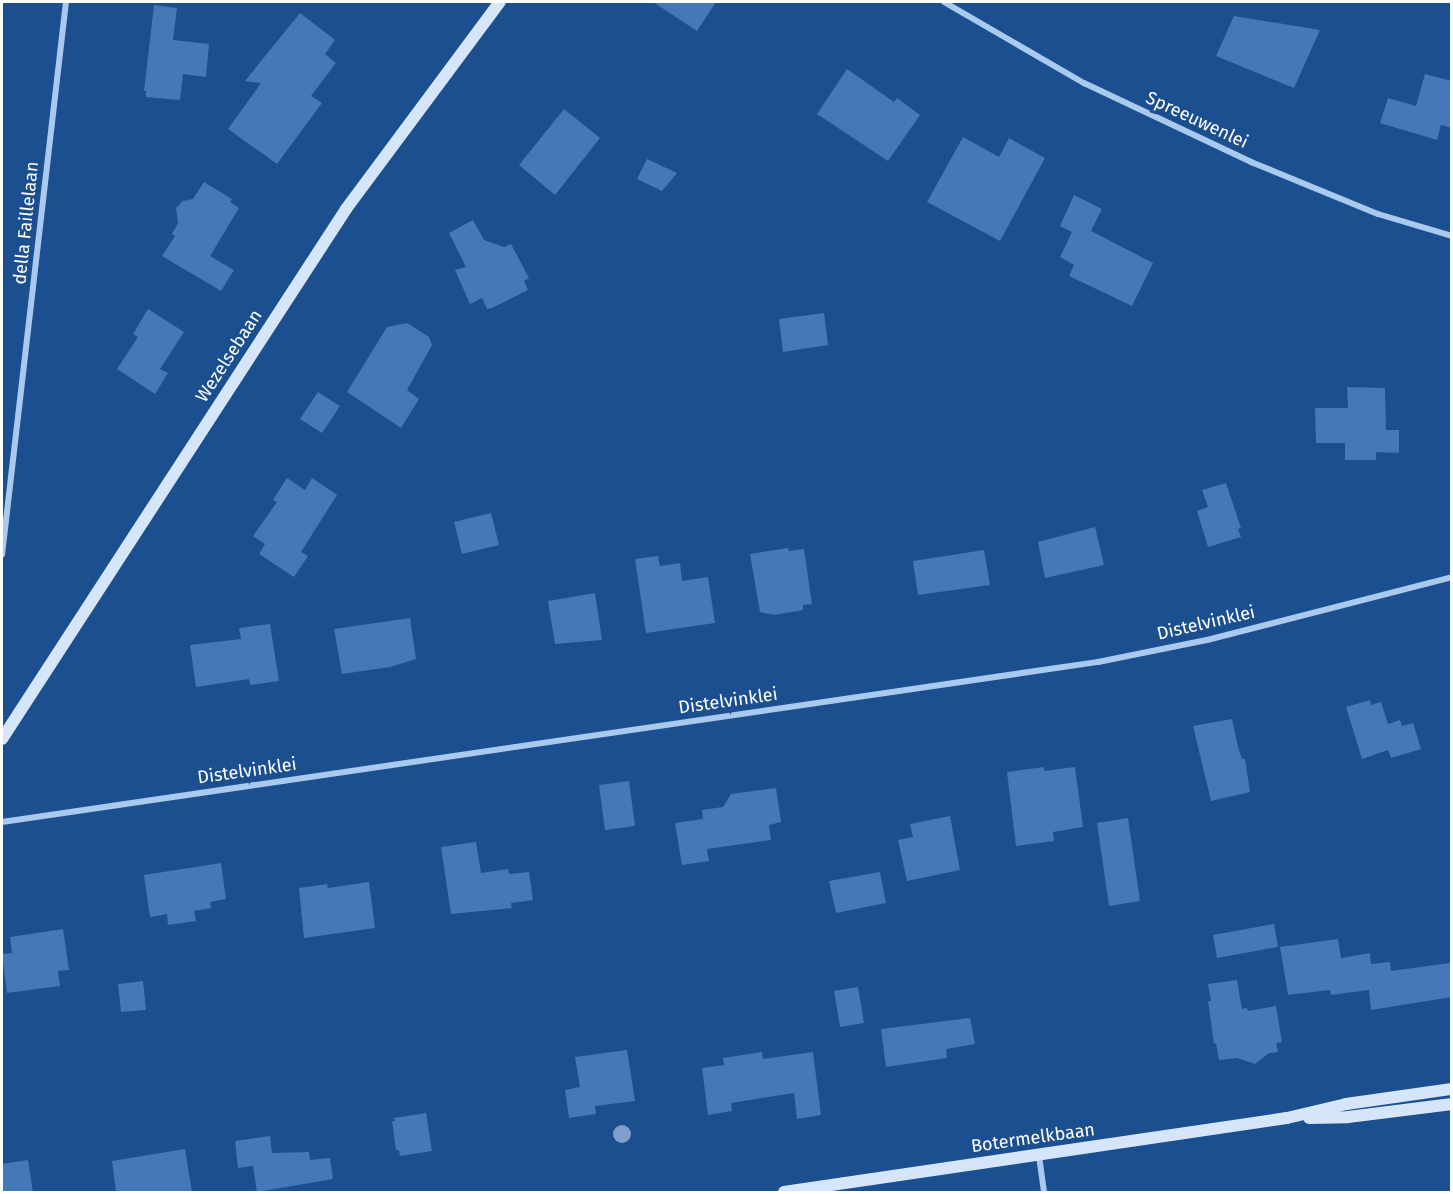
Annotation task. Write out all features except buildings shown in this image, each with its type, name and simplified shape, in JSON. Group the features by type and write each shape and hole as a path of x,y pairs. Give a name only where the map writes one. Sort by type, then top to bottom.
{"street":[{"name":"della Faillelaan","path":"2,555 66,2"},
{"name":"Wezelsebaan","path":"2,739 346,209 500,2"},
{"name":"Spreeuwenlei","path":"944,2 1084,83 1251,162 1378,214 1452,237"},
{"name":"Distelvinklei","path":"2,822 1098,662 1207,640 1452,577"},
{"name":"Botermelkbaan","path":"784,1192 1287,1118 1346,1104 1452,1089"},
{"name":"Botermelkbaan","path":"1287,1118 1348,1117 1452,1104"},
{"path":"1039,1156 1044,1192"}]}
